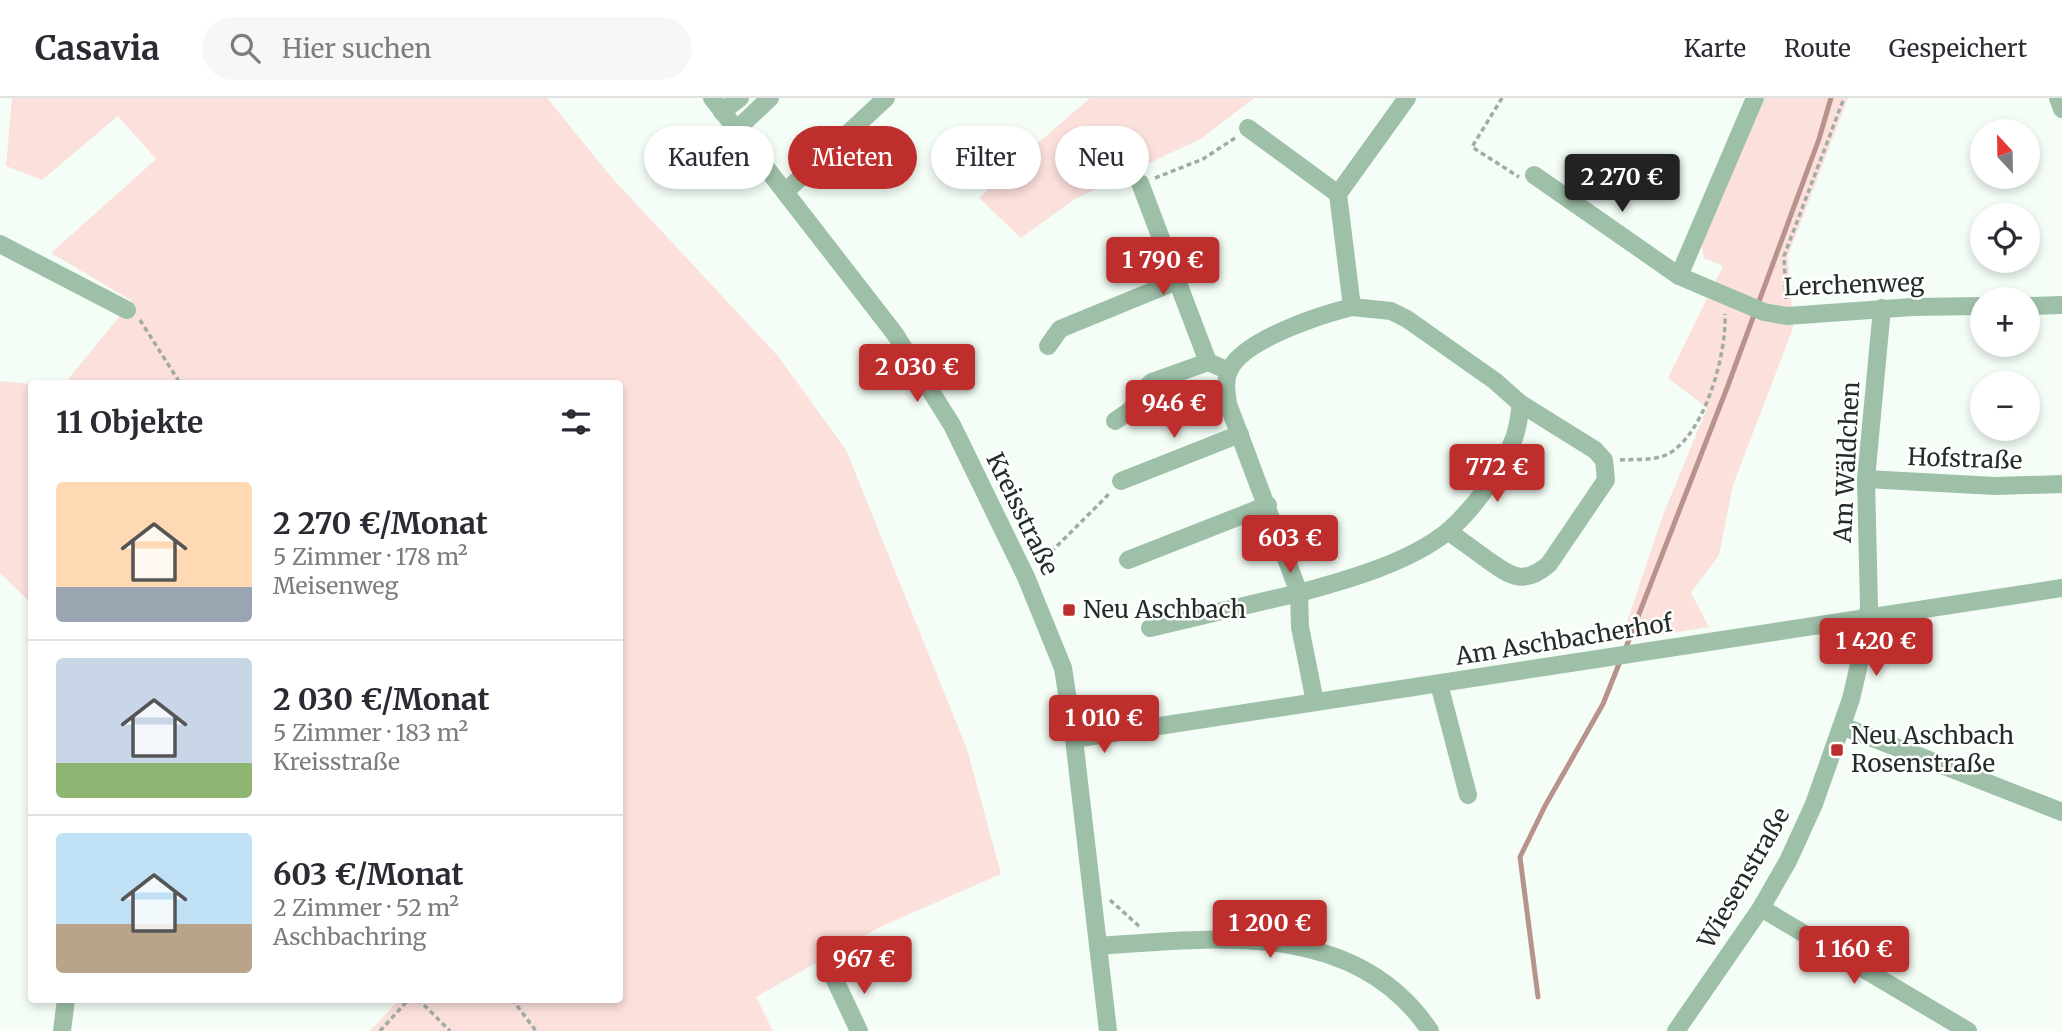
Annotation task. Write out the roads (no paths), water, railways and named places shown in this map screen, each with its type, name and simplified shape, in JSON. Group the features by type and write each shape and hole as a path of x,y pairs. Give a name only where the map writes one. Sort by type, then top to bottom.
{"street":[{"path":"717,105 740,98"},
{"path":"740,126 770,98"},
{"path":"785,192 886,98"},
{"path":"1352,307 1338,194 1407,98"},
{"path":"2057,98 2062,109"},
{"path":"1686,279 1751,100"},
{"name":"Kreisstraße","path":"717,105 733,126"},
{"path":"1248,128 1338,194"},
{"name":"Lerchenweg","path":"1534,175 1686,279 1764,312 1787,316 1970,306"},
{"name":"Kreisstraße","path":"774,178 895,334 952,425 1026,578 1063,668 1092,884 1108,1031"},
{"path":"1142,189 1208,362"},
{"path":"0,244 127,310"},
{"path":"1048,346 1060,329 1177,281"},
{"path":"2040,306 2062,305"},
{"path":"1315,702 1300,627 1299,593 1228,404 1226,383 1229,371 1240,354 1258,341 1336,311 1352,307 1391,311 1408,318 1521,404 1595,450 1604,460 1606,480 1549,564 1538,573 1527,577 1509,576 1448,531"},
{"name":"Am Wäldchen","path":"1868,619 1866,479 1882,309"},
{"path":"1115,421 1131,410 1142,391 1152,382 1208,362 1229,371"},
{"path":"1150,628 1332,584 1404,557 1448,531 1494,475 1514,439 1521,404"},
{"path":"1121,481 1240,434"},
{"name":"Hofstraße","path":"1866,479 1995,486 2062,484"},
{"path":"1128,560 1268,505"},
{"name":"Am Aschbacherhof","path":"1074,739 2062,589"},
{"name":"Wiesenstraße","path":"1676,1031 1761,908 1803,830 1851,699 1868,619"},
{"path":"1439,684 1468,795"},
{"path":"1842,726 2062,813"},
{"path":"1761,908 1968,1031"},
{"path":"1098,946 1254,940 1286,943 1322,952 1347,961 1388,986 1421,1017 1430,1031"},
{"path":"833,976 859,1031"},
{"path":"62,1031 66,1003"}],"waterway":[{"path":"1625,650 1727,388 1819,139 1831,98"},
{"path":"1538,997 1520,857 1545,806 1603,704 1621,659"}],"place":[{"name":"Neu Aschbach","path":"1069,610"},
{"name":"Neu Aschbach Rosenstraße","path":"1837,750"}]}
